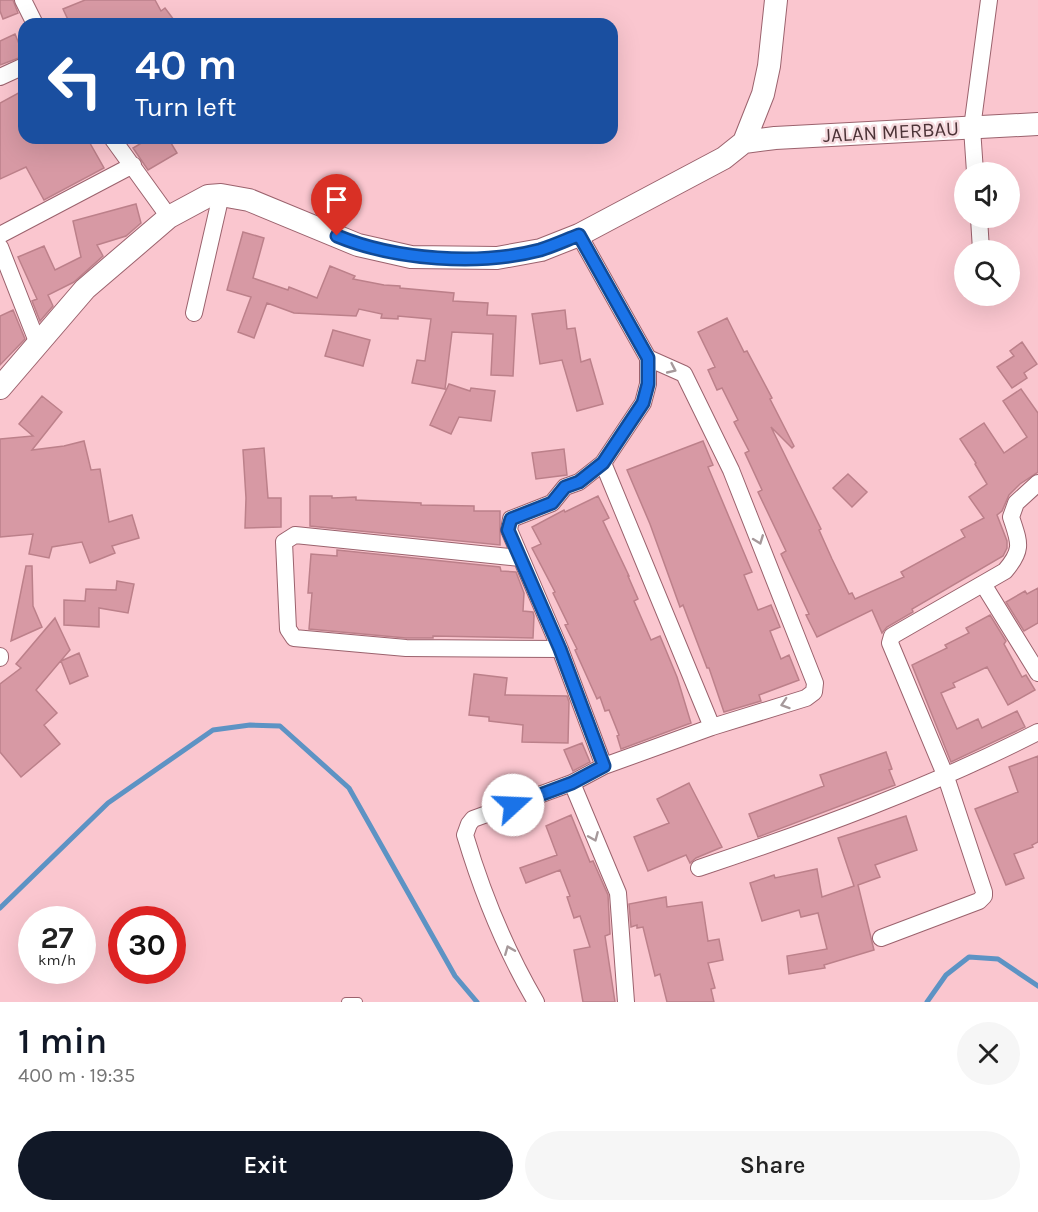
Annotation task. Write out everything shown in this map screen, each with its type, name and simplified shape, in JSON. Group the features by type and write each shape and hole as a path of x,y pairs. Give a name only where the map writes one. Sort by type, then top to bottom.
{"street":[{"path":"23,0 32,18"},
{"path":"0,388 84,289 169,217 208,196 220,195 249,200 358,245 411,257 497,258 541,250 579,235 724,158 744,142 763,94 769,66 776,0"},
{"path":"974,162 972,128 988,0"},
{"path":"0,77 18,69"},
{"name":"JALAN MERBAU","path":"744,142 775,138 1038,124"},
{"path":"117,144 169,217"},
{"path":"0,235 133,165"},
{"path":"194,313 220,195"},
{"path":"579,235 648,358 648,384 643,403 603,463 579,482 565,487 552,503 511,519 508,530 560,649 604,766"},
{"path":"0,247 38,344"},
{"path":"536,1002 519,973 492,911 465,835 473,819 572,783 604,766 712,727 806,698 814,692 815,683 731,470 684,374 648,358"},
{"path":"603,463 712,727"},
{"path":"881,938 979,901 984,896 980,875 945,777 890,643 892,636 1005,571 1017,558 1020,543 1011,517 1016,503 1038,483"},
{"path":"520,558 295,535 284,542 288,628 294,638 406,648 560,649"},
{"path":"983,584 1038,673"},
{"path":"699,868 871,808 945,777 1038,732"},
{"path":"572,783 618,893 626,1002"}],"lane":[{"path":"346,1002 358,1002"}],"building":[{"path":"0,0 13,0 18,13 3,19"},
{"path":"85,0 155,0 161,11 165,8 172,18 67,18 63,9"},
{"path":"15,34 18,41 18,58 0,65 0,41"},
{"path":"18,93 18,144 90,144 104,168 44,200 26,167 0,179 0,103"},
{"path":"140,144 172,144 177,153 148,170 133,148"},
{"path":"136,204 141,223 126,236 97,245 103,256 74,282 48,295 53,306 40,321 32,301 37,299 18,257 44,246 55,270 81,257 73,221"},
{"path":"243,232 264,238 253,278 288,290 289,287 317,298 330,266 355,276 353,279 400,286 400,288 454,293 453,301 488,303 487,315 516,316 513,376 491,375 493,334 452,332 445,389 412,383 417,360 425,361 431,319 398,316 398,319 381,318 382,314 359,309 356,316 294,313 267,303 254,338 238,332 251,297 227,290"},
{"path":"13,310 25,339 0,365 0,316"},
{"path":"565,310 567,329 575,328 581,362 590,359 603,404 577,411 562,360 540,364 532,314"},
{"path":"727,318 744,352 747,351 772,398 770,399 794,446 792,448 771,427 821,529 819,530 849,594 852,593 855,599 904,577 901,572 965,537 961,530 984,518 969,497 987,484 960,439 984,423 1004,453 1027,437 1003,401 1021,389 1038,413 1038,472 1009,495 1002,511 997,515 1007,541 1007,548 1003,556 912,609 913,612 887,627 882,633 872,610 817,637 806,615 809,614 781,554 786,551 758,492 762,490 745,453 749,451 734,422 738,420 722,388 717,390 708,370 715,367 698,332"},
{"path":"333,330 370,340 363,366 325,356"},
{"path":"1022,342 1037,364 1024,373 1027,378 1012,388 997,367 1014,356 1010,351"},
{"path":"449,384 470,391 471,388 495,391 491,421 459,417 451,434 430,425"},
{"path":"42,396 62,412 32,450 84,441 91,470 100,469 109,522 132,515 139,538 112,546 115,553 90,563 82,542 52,547 49,558 29,554 33,534 0,537 0,439 33,436 19,424"},
{"path":"703,441 713,465 708,467 752,572 744,575 758,610 771,605 780,627 770,631 781,659 789,655 799,680 759,695 761,701 724,712 709,668 707,668 683,605 680,607 650,524 627,470"},
{"path":"264,448 268,498 281,498 281,527 245,528 243,450"},
{"path":"564,449 567,475 536,479 532,453"},
{"path":"848,474 867,492 852,507 833,488"},
{"path":"310,496 356,497 356,500 421,503 421,505 474,506 474,511 500,511 500,545 310,526"},
{"path":"598,496 609,518 603,521 638,599 634,601 651,640 660,636 677,677 691,723 621,749 617,736 619,735 609,710 605,711 600,697 597,699 565,625 568,624 553,593 555,592 532,548 541,544 532,527"},
{"path":"337,550 500,567 501,571 516,572 524,593 523,611 533,612 533,638 433,636 433,638 406,638 309,629 312,593 308,593 311,554 337,556"},
{"path":"26,566 32,566 33,606 42,627 11,641"},
{"path":"117,581 134,584 128,613 99,608 99,627 64,625 64,600 85,601 86,589 116,590"},
{"path":"1038,588 1038,623 1024,631 1006,602 1025,591 1027,594"},
{"path":"990,615 1006,641 1004,644 1022,677 1026,675 1035,690 1008,705 987,667 953,683 955,687 941,693 957,729 978,719 982,728 1017,711 1025,727 951,762 912,665 947,648 945,645 969,633 966,628"},
{"path":"55,618 70,650 36,690 57,713 44,725 60,744 21,777 0,752 0,684 21,668 16,664"},
{"path":"79,653 88,676 70,684 61,661"},
{"path":"474,674 507,678 505,695 567,696 569,702 568,743 522,742 523,725 489,721 489,717 469,715"},
{"path":"582,743 590,762 573,771 564,750"},
{"path":"886,752 892,769 889,770 895,785 758,837 749,814 824,786 820,775"},
{"path":"1038,756 1038,842 1032,845 1033,847 1014,854 1024,878 1006,885 975,809 1018,792 1009,767"},
{"path":"689,783 722,847 690,863 686,855 648,871 634,837 669,823 657,799"},
{"path":"571,815 590,862 593,861 608,895 610,934 605,936 615,1002 583,1002 574,950 590,947 580,916 574,918 567,897 570,896 560,870 526,883 520,868 557,855 546,826"},
{"path":"906,816 917,850 875,865 880,877 858,885 874,950 824,965 825,968 789,974 787,956 827,949 818,913 801,917 799,910 762,921 750,883 774,875 775,878 817,869 822,897 854,886 838,838"},
{"path":"666,897 667,907 702,902 708,941 719,939 723,960 708,963 715,988 711,989 714,1002 667,1002 660,974 655,976 643,927 637,928 637,925 631,927 629,904"}],"waterway":[{"path":"0,908 108,803 213,730 250,725 280,726 349,788 455,976 477,1002"},
{"path":"927,1002 946,975 969,957 998,959 1038,986"}],"route":[{"path":"337,236 358,245 411,257 497,258 541,250 579,235 648,358 648,384 643,403 603,463 579,482 565,487 552,503 511,519 508,530 560,649 604,766 572,783 513,805"}]}
